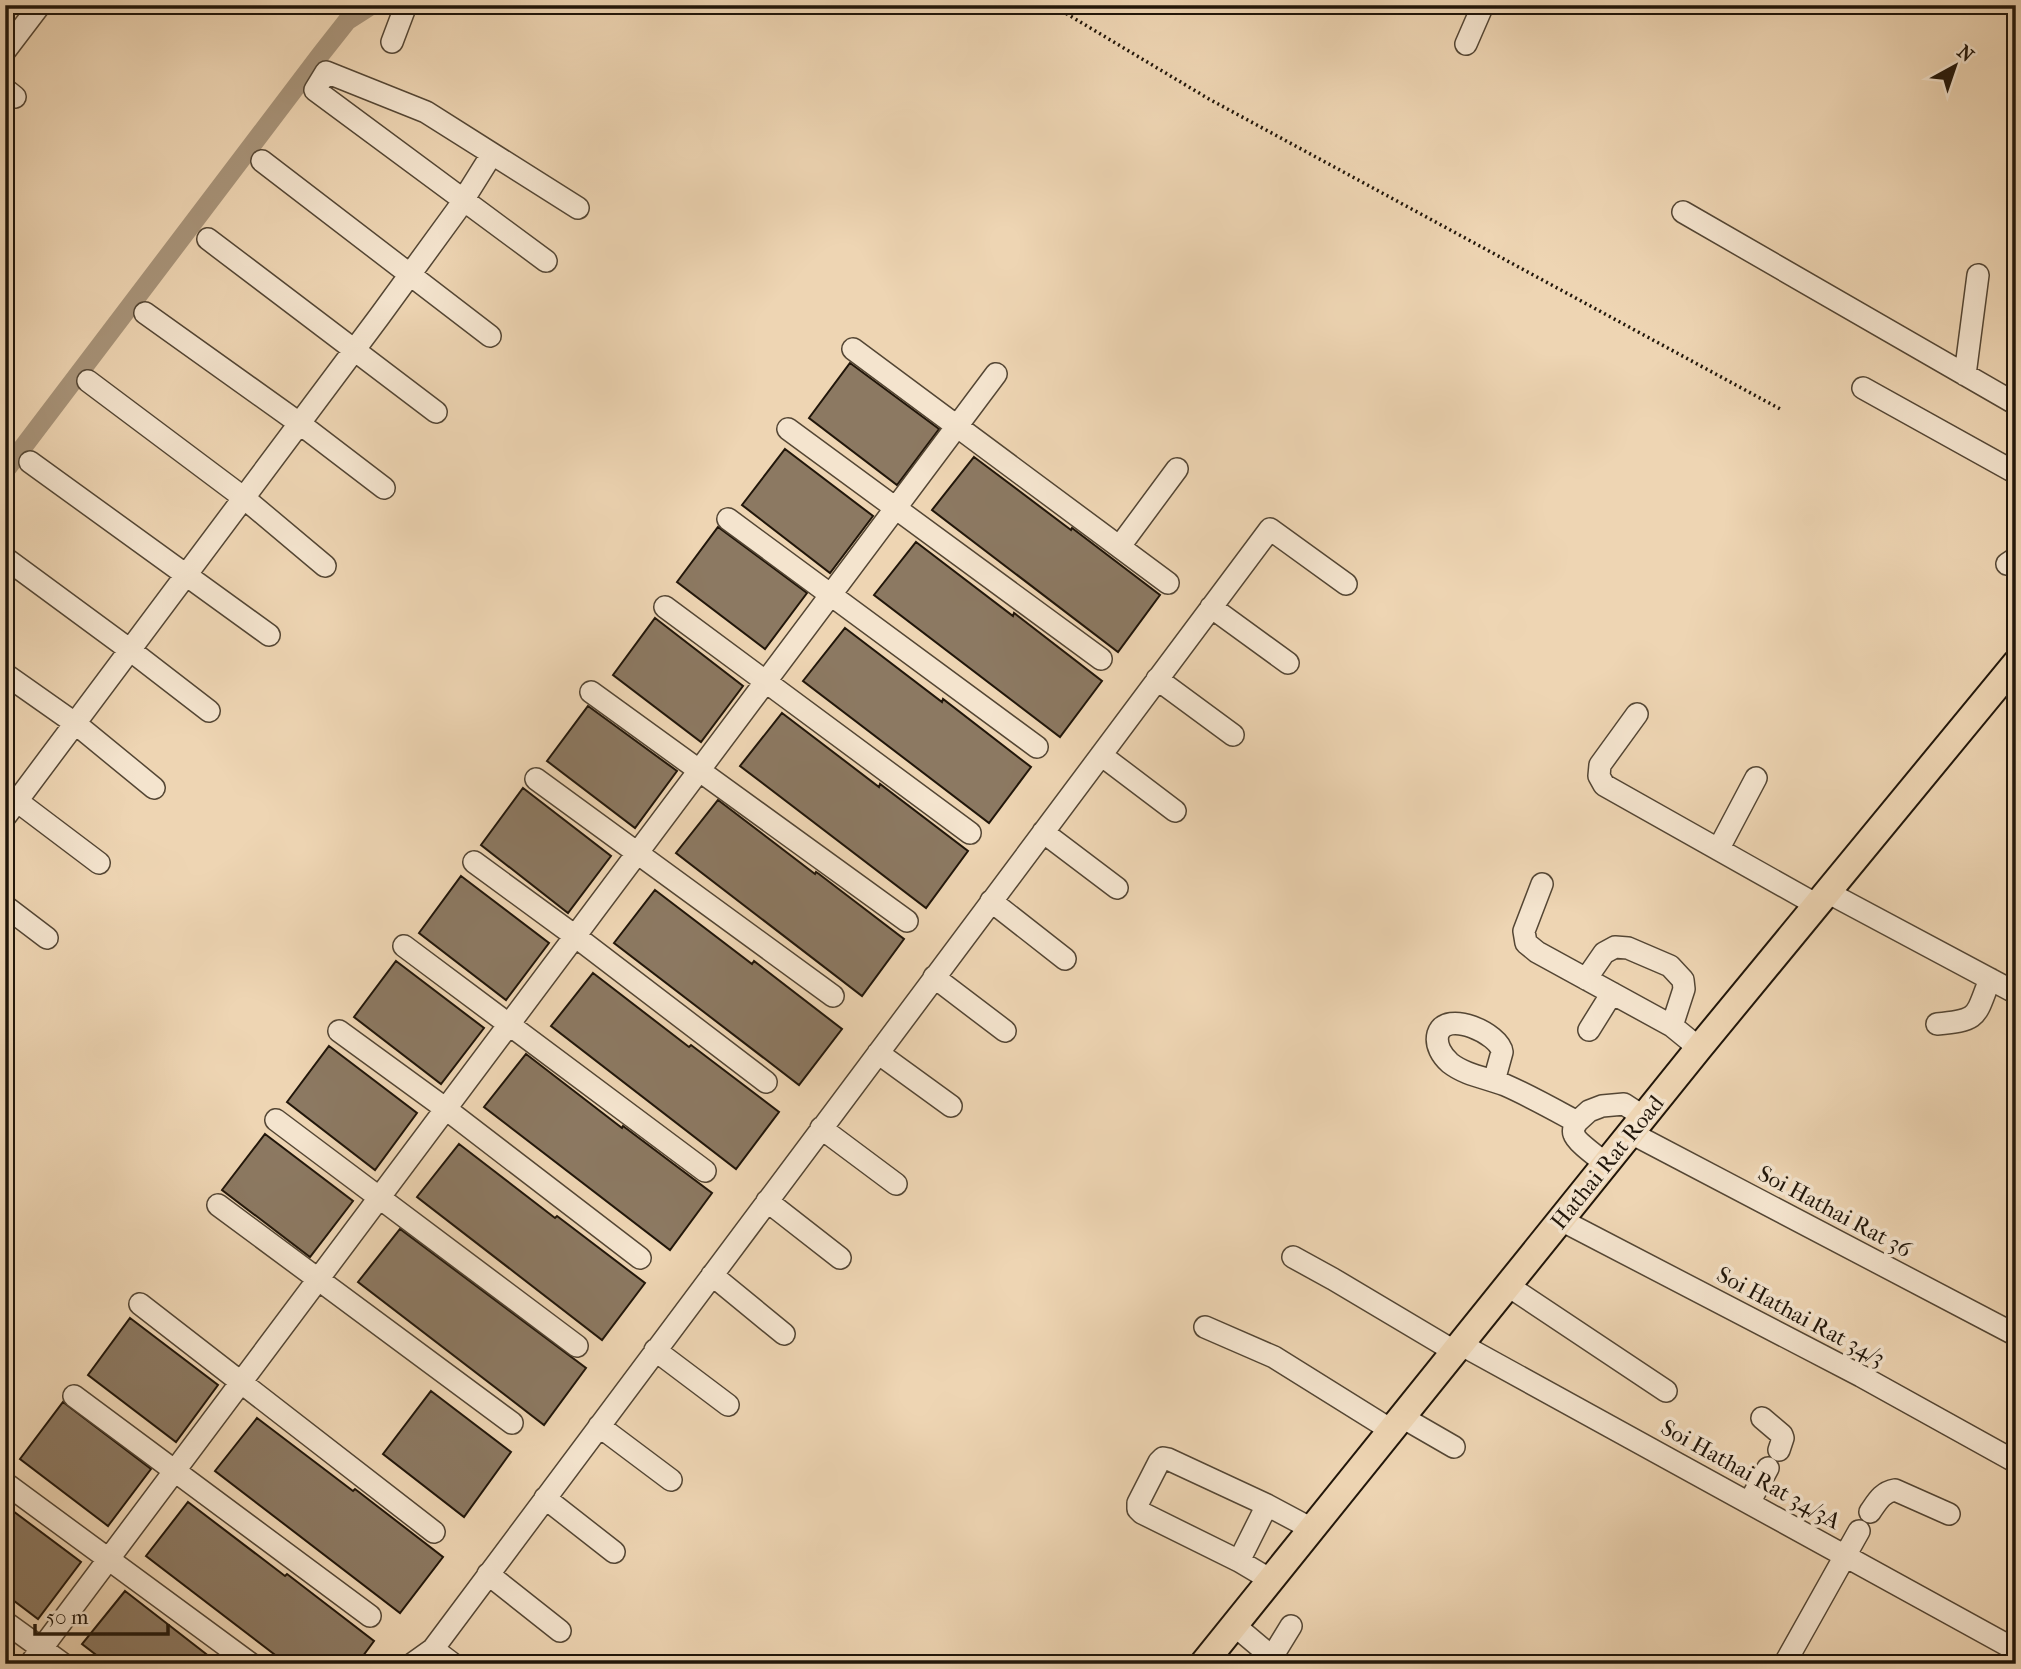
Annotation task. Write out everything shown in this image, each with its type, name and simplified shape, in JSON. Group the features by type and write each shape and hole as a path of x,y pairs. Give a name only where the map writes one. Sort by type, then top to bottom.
{"main road":[{"name":"Hathai Rat Road","path":"1203,1664 1699,1048 2016,663"}],"street":[{"path":"5,51 40,5"},
{"path":"392,42 406,5"},
{"path":"1466,44 1483,5"},
{"path":"545,261 315,90 326,72 426,113 578,208"},
{"path":"100,863 9,803 76,724 354,350 464,199 492,154"},
{"path":"262,161 490,336"},
{"path":"1683,212 2016,404"},
{"path":"208,239 436,412"},
{"path":"1965,375 1978,275"},
{"path":"145,313 299,423 384,488"},
{"path":"853,349 1168,583"},
{"path":"36,1656 996,374"},
{"path":"88,381 244,498 325,566"},
{"path":"1863,388 2016,473"},
{"path":"788,429 1101,659"},
{"path":"30,462 269,635"},
{"path":"1119,545 1177,469"},
{"path":"728,519 1037,747"},
{"path":"412,1664 433,1648 1270,528 1346,584"},
{"path":"5,558 209,711"},
{"path":"664,607 970,833"},
{"path":"1211,607 1288,663"},
{"path":"5,674 76,724 154,788"},
{"path":"1157,679 1233,735"},
{"path":"591,692 907,921"},
{"path":"1637,714 1600,765 1599,776 1604,785 1718,848 2016,993"},
{"path":"1101,755 1175,811"},
{"path":"1718,848 1756,778"},
{"path":"536,779 833,996"},
{"path":"1043,832 1117,888"},
{"path":"474,862 766,1082"},
{"path":"1542,884 1524,932 1526,943 1536,952 1672,1026 1699,1048"},
{"path":"991,901 1065,958"},
{"path":"5,906 47,938"},
{"path":"404,946 705,1171"},
{"path":"1586,979 1604,953 1615,947 1628,948 1670,966 1683,980 1684,989 1672,1026"},
{"path":"934,977 1005,1031"},
{"path":"1937,1024 1970,1019 1977,1011 1990,979"},
{"path":"1589,1030 1612,993"},
{"path":"339,1031 446,1109 640,1258"},
{"path":"878,1053 951,1106"},
{"path":"1494,1081 1531,1096 1577,1122"},
{"path":"1606,1164 1579,1142 1574,1134 1577,1122 1589,1111 1602,1106 1624,1104 1637,1125"},
{"path":"276,1121 577,1346"},
{"name":"Soi Hathai Rat 36","path":"1637,1125 2016,1335"},
{"path":"821,1128 896,1184"},
{"path":"767,1201 840,1258"},
{"path":"218,1205 512,1423"},
{"name":"Soi Hathai Rat 34/3","path":"1561,1220 1861,1376 2016,1462"},
{"name":"Soi Hathai Rat 34/3A","path":"1293,1257 2016,1650"},
{"path":"712,1275 784,1334"},
{"path":"1507,1285 1666,1391"},
{"path":"140,1304 434,1532"},
{"path":"1205,1327 1273,1357 1396,1423 1454,1447"},
{"path":"655,1350 729,1405"},
{"path":"74,1396 370,1616"},
{"path":"1749,1503 1783,1438 1783,1435 1762,1418"},
{"path":"599,1426 671,1480"},
{"path":"1271,1580 1138,1509 1138,1503 1159,1462 1163,1458 1267,1505 1312,1529"},
{"path":"5,1483 251,1664"},
{"path":"1870,1512 1881,1495 1895,1490 1949,1514"},
{"path":"545,1498 614,1552"},
{"path":"1239,1561 1267,1505"},
{"path":"1785,1663 1859,1531"},
{"path":"488,1574 560,1631"},
{"path":"5,1622 36,1656 63,1664"},
{"path":"1234,1625 1271,1661 1292,1626"},
{"path":"433,1648 453,1664"}],"path":[{"path":"1052,5 1209,99 1783,410"}],"building":[{"path":"850,363 939,429 897,485 809,418"},
{"path":"785,449 873,516 830,573 742,505"},
{"path":"974,457 1160,595 1118,652 932,510"},
{"path":"718,527 807,593 765,649 677,582"},
{"path":"916,542 1102,681 1060,737 874,595"},
{"path":"655,618 743,686 701,742 613,675"},
{"path":"845,628 1031,767 989,823 803,681"},
{"path":"588,706 677,771 635,828 547,761"},
{"path":"782,713 968,851 926,908 740,766"},
{"path":"523,788 611,856 568,913 481,845"},
{"path":"718,800 904,939 862,996 676,853"},
{"path":"461,876 549,943 506,1000 419,933"},
{"path":"655,890 842,1029 799,1085 614,943"},
{"path":"396,961 484,1028 441,1084 354,1017"},
{"path":"593,973 779,1112 736,1169 551,1026"},
{"path":"329,1046 417,1113 375,1170 287,1102"},
{"path":"526,1054 712,1193 670,1250 484,1107"},
{"path":"265,1134 353,1201 310,1257 222,1190"},
{"path":"459,1144 645,1283 602,1340 417,1197"},
{"path":"400,1229 586,1368 544,1425 358,1282"},
{"path":"130,1318 218,1385 176,1442 88,1375"},
{"path":"431,1391 511,1452 464,1517 383,1454"},
{"path":"63,1402 151,1469 108,1526 20,1459"},
{"path":"257,1418 443,1557 400,1613 215,1471"},
{"path":"188,1502 374,1641 357,1664 287,1664 146,1556"},
{"path":"5,1505 81,1562 38,1619 5,1594"},
{"path":"125,1591 219,1664 108,1664 82,1644"}],"waterway":[{"path":"5,471 321,54 347,21 372,5"}]}
